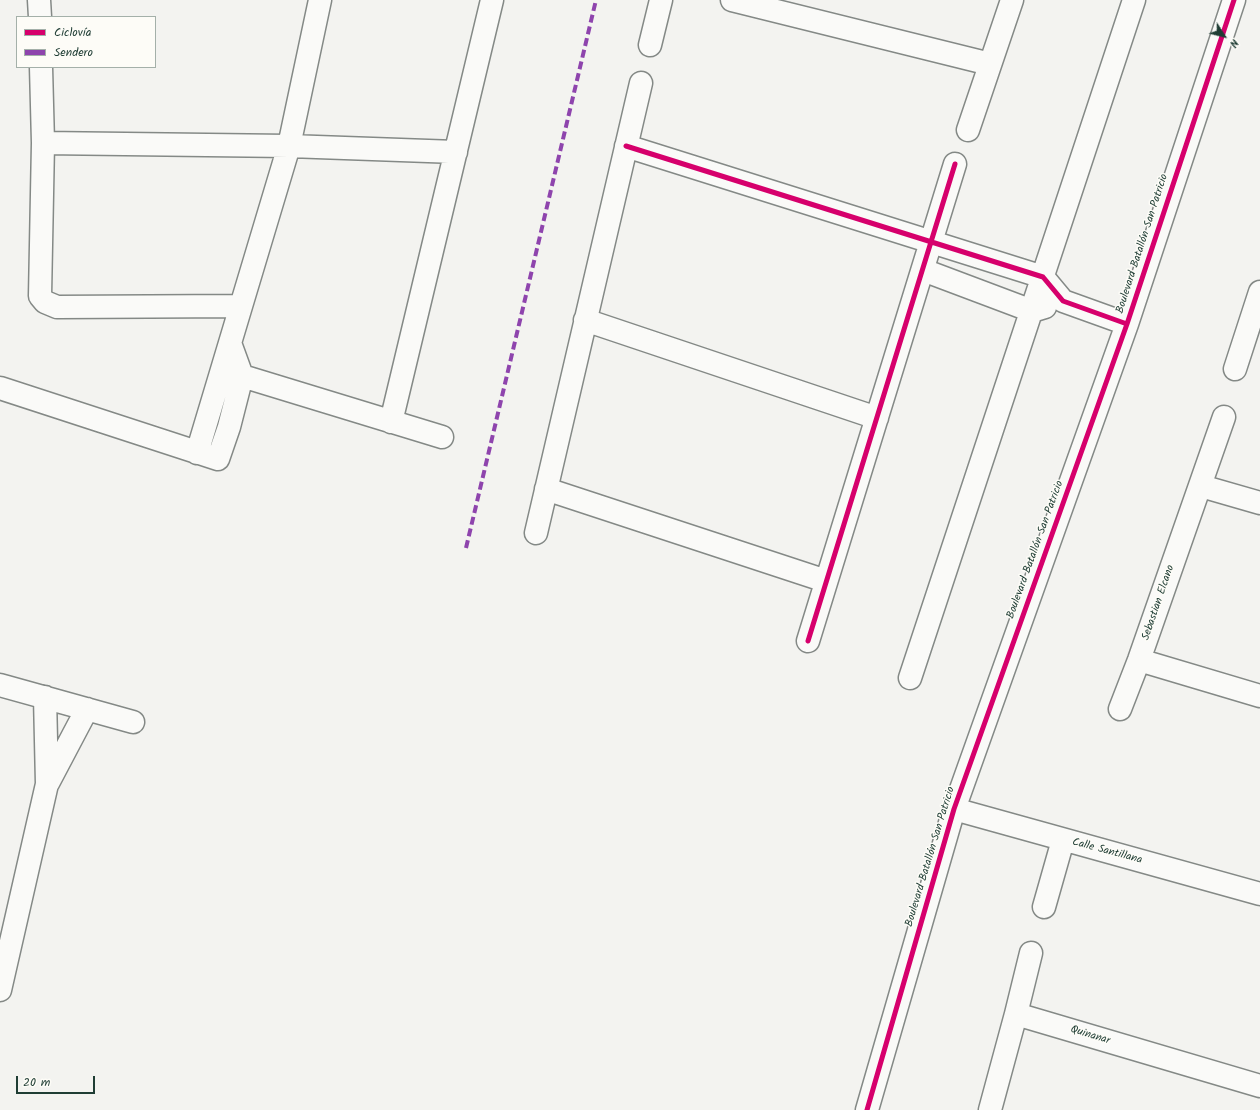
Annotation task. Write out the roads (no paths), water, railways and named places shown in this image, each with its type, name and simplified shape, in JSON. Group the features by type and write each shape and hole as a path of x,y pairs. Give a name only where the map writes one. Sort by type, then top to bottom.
{"street":[{"path":"39,0 40,16"},
{"path":"0,388 218,459 229,427 232,373 230,344 289,146 320,0"},
{"path":"391,422 492,0"},
{"path":"650,45 661,0"},
{"path":"732,0 990,64"},
{"path":"968,130 1012,0"},
{"path":"910,678 1134,0"},
{"name":"Boulevard Batallón San Patricio","path":"867,1110 954,809 1127,324 1234,0"},
{"path":"41,68 43,143 40,296 45,302 57,307 242,306"},
{"path":"536,533 640,83"},
{"path":"43,143 289,146 456,152"},
{"path":"626,146 931,240 1043,277 1063,301 1127,324"},
{"path":"808,641 955,164"},
{"path":"923,270 1032,311 1063,301"},
{"path":"1235,370 1258,303"},
{"path":"585,320 877,418"},
{"path":"232,373 442,437"},
{"name":"Sebastian Elcano","path":"1120,708 1139,660 1224,417"},
{"path":"1201,486 1260,503"},
{"path":"546,489 826,581"},
{"path":"1139,660 1260,696"},
{"path":"0,685 134,722"},
{"path":"0,990 47,784 45,698"},
{"path":"47,784 87,709"},
{"name":"Calle Santillana","path":"954,809 1260,894"},
{"path":"1044,907 1063,840"},
{"path":"990,1110 1031,953"},
{"name":"Quinanar","path":"1016,1014 1260,1086"}]}
